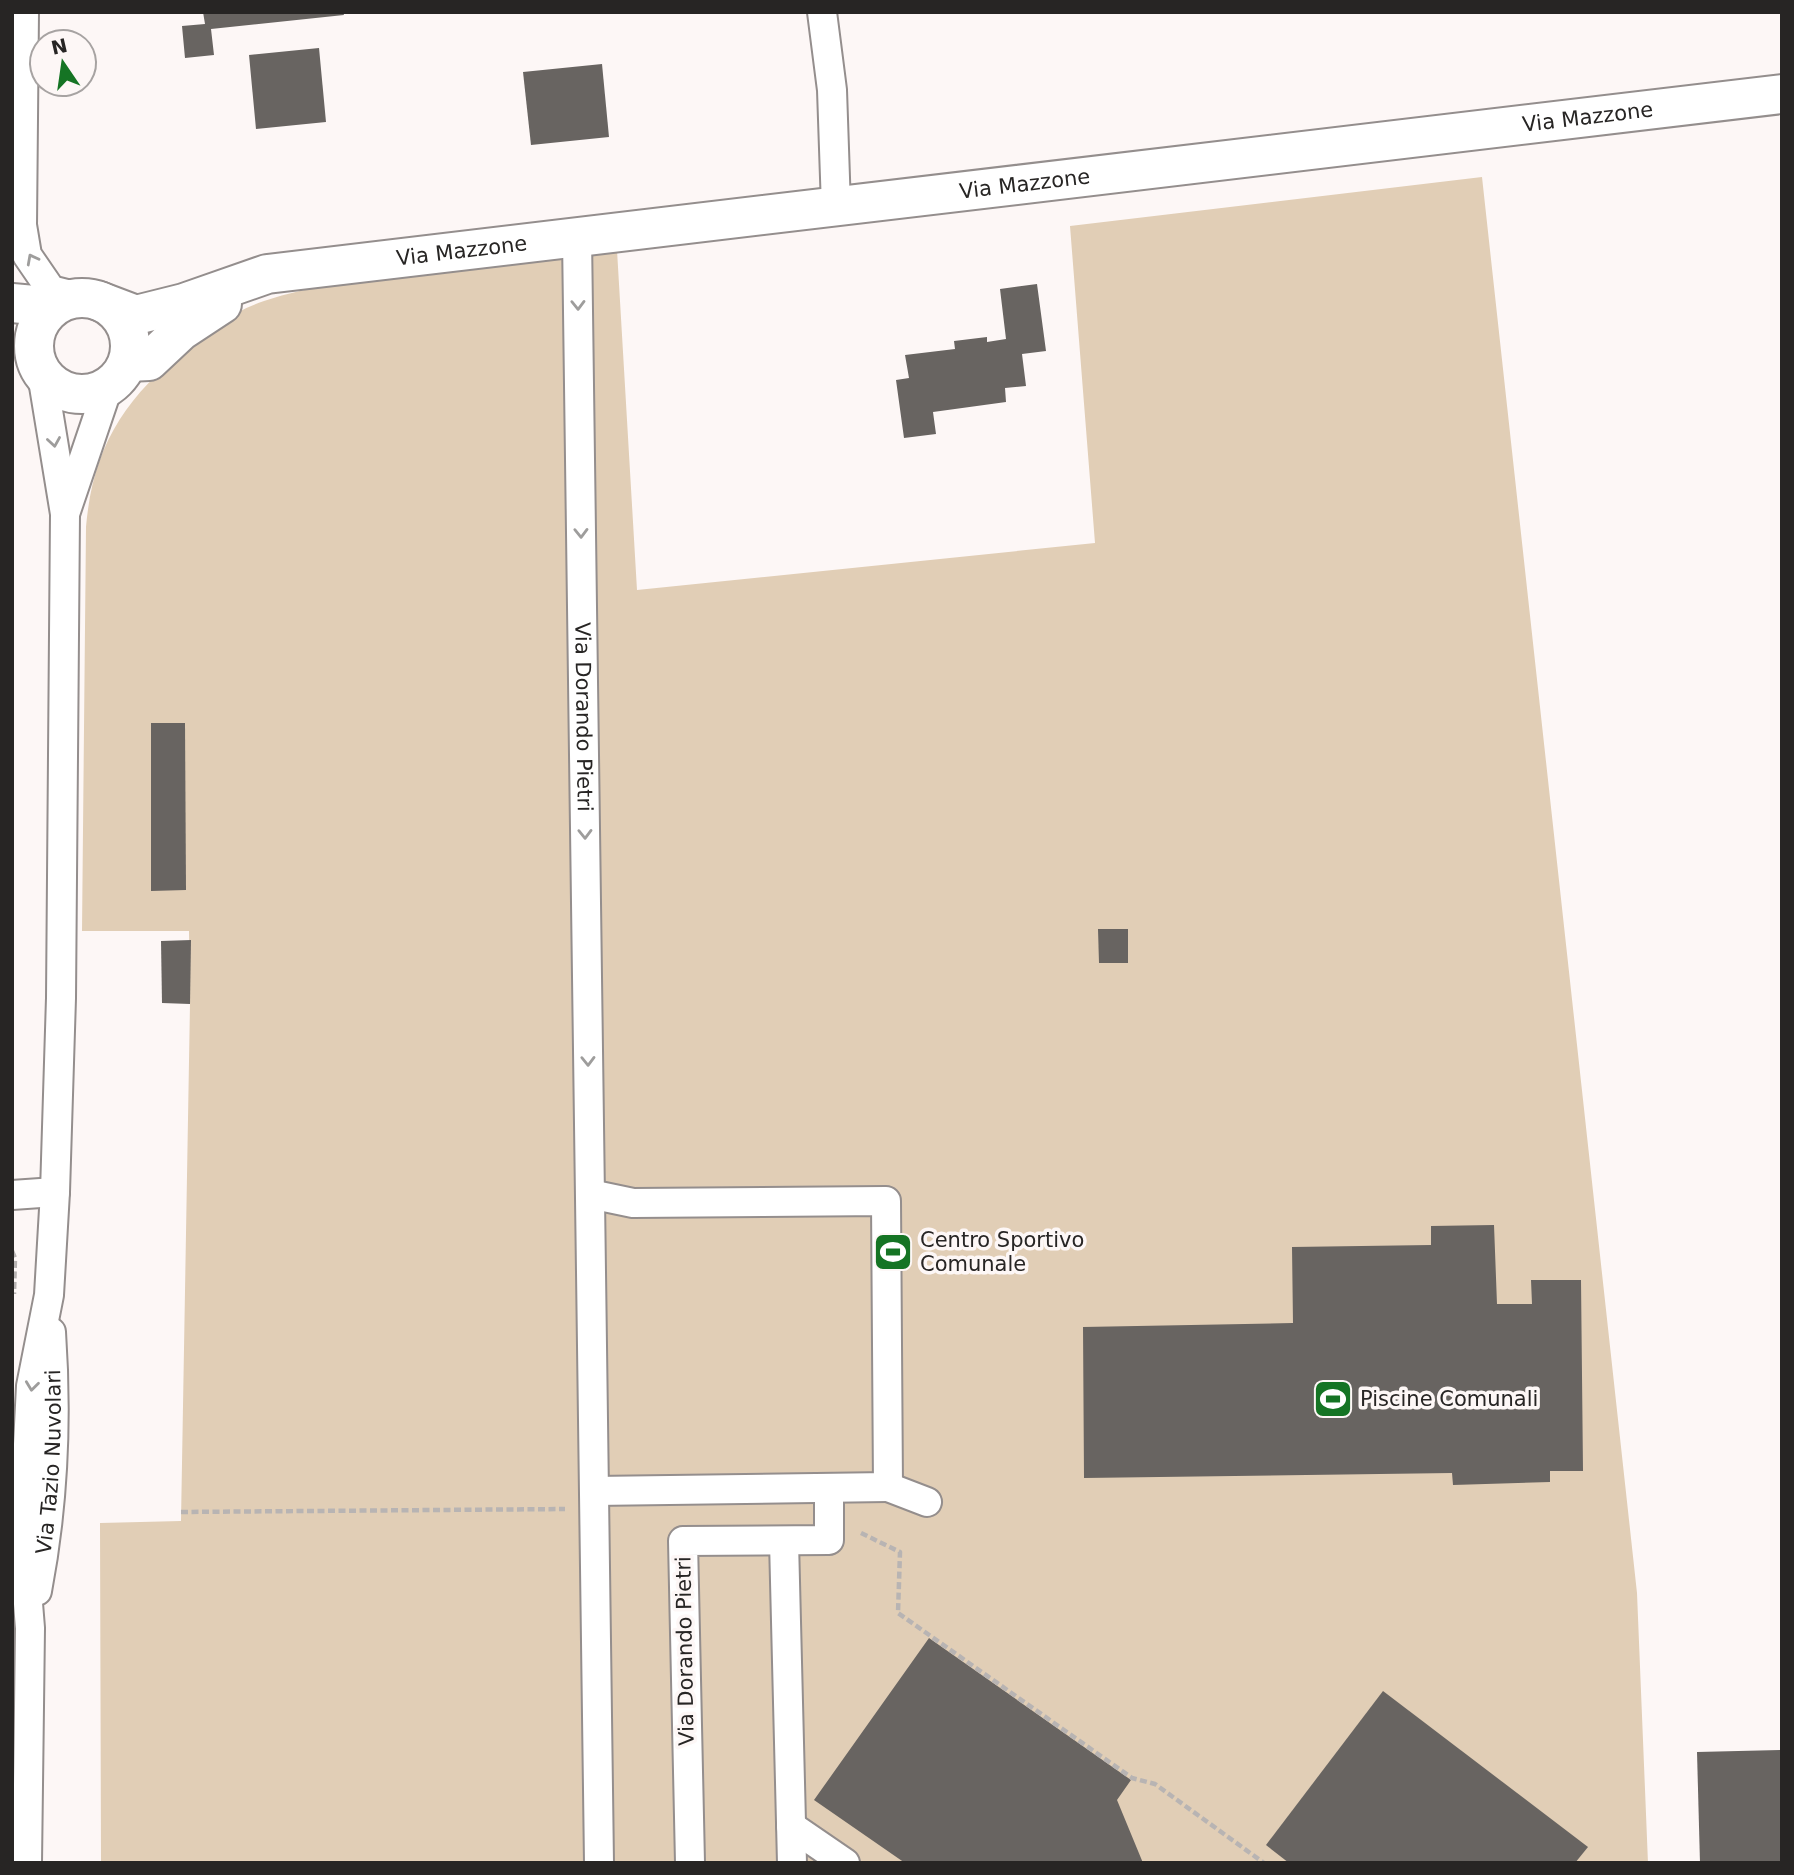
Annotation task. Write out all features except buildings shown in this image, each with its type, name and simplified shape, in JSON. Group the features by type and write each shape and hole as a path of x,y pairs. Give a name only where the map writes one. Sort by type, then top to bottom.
{"main road":[{"name":"Via Mazzone","path":"12,303 34,305 85,299 136,315 184,303 267,274 1782,93"},
{"name":"Via Mazzone","path":"30,356 52,385 65,392 80,395 94,393 118,374 149,361 181,331 267,274"},
{"path":"30,356 38,326 47,312 60,303 85,299 112,308 125,326 130,348 118,374"}],"street":[{"path":"24,12 22,225 27,255 51,290 85,299"},
{"path":"822,12 832,90 836,207"},
{"name":"Via Dorando Pietri","path":"577,237 599,1863"},
{"path":"30,356 65,514"},
{"path":"65,514 118,374"},
{"name":"Via Tazio Nuvolari","path":"27,1863 30,1628 46,1542 55,1389 49,1295 61,998 65,514"},
{"path":"12,1195 55,1192"},
{"path":"590,1194 633,1203 886,1201 888,1487"},
{"path":"594,1491 888,1487 927,1502"},
{"name":"Via Dorando Pietri","path":"690,1863 683,1541 830,1540 829,1488"},
{"path":"785,1541 792,1863"},
{"path":"791,1826 845,1863"}],"path":[{"path":"181,1513 566,1509"},
{"path":"900,1552 898,1613 1132,1778 1155,1784 1264,1863"}],"shaded area":[{"name":"Centro Sportivo Comunale","path":"1482,177 1637,1593 1648,1863 101,1863 100,1523 181,1521 189,931 82,931 86,527 96,472 116,426 130,405 165,367 205,334 233,315 264,301 336,284 617,250 637,590 1095,543 1070,226"}],"place":[{"name":"Centro Sportivo Comunale","path":"893,1252"},
{"name":"Piscine Comunali","path":"1333,1399"}]}
